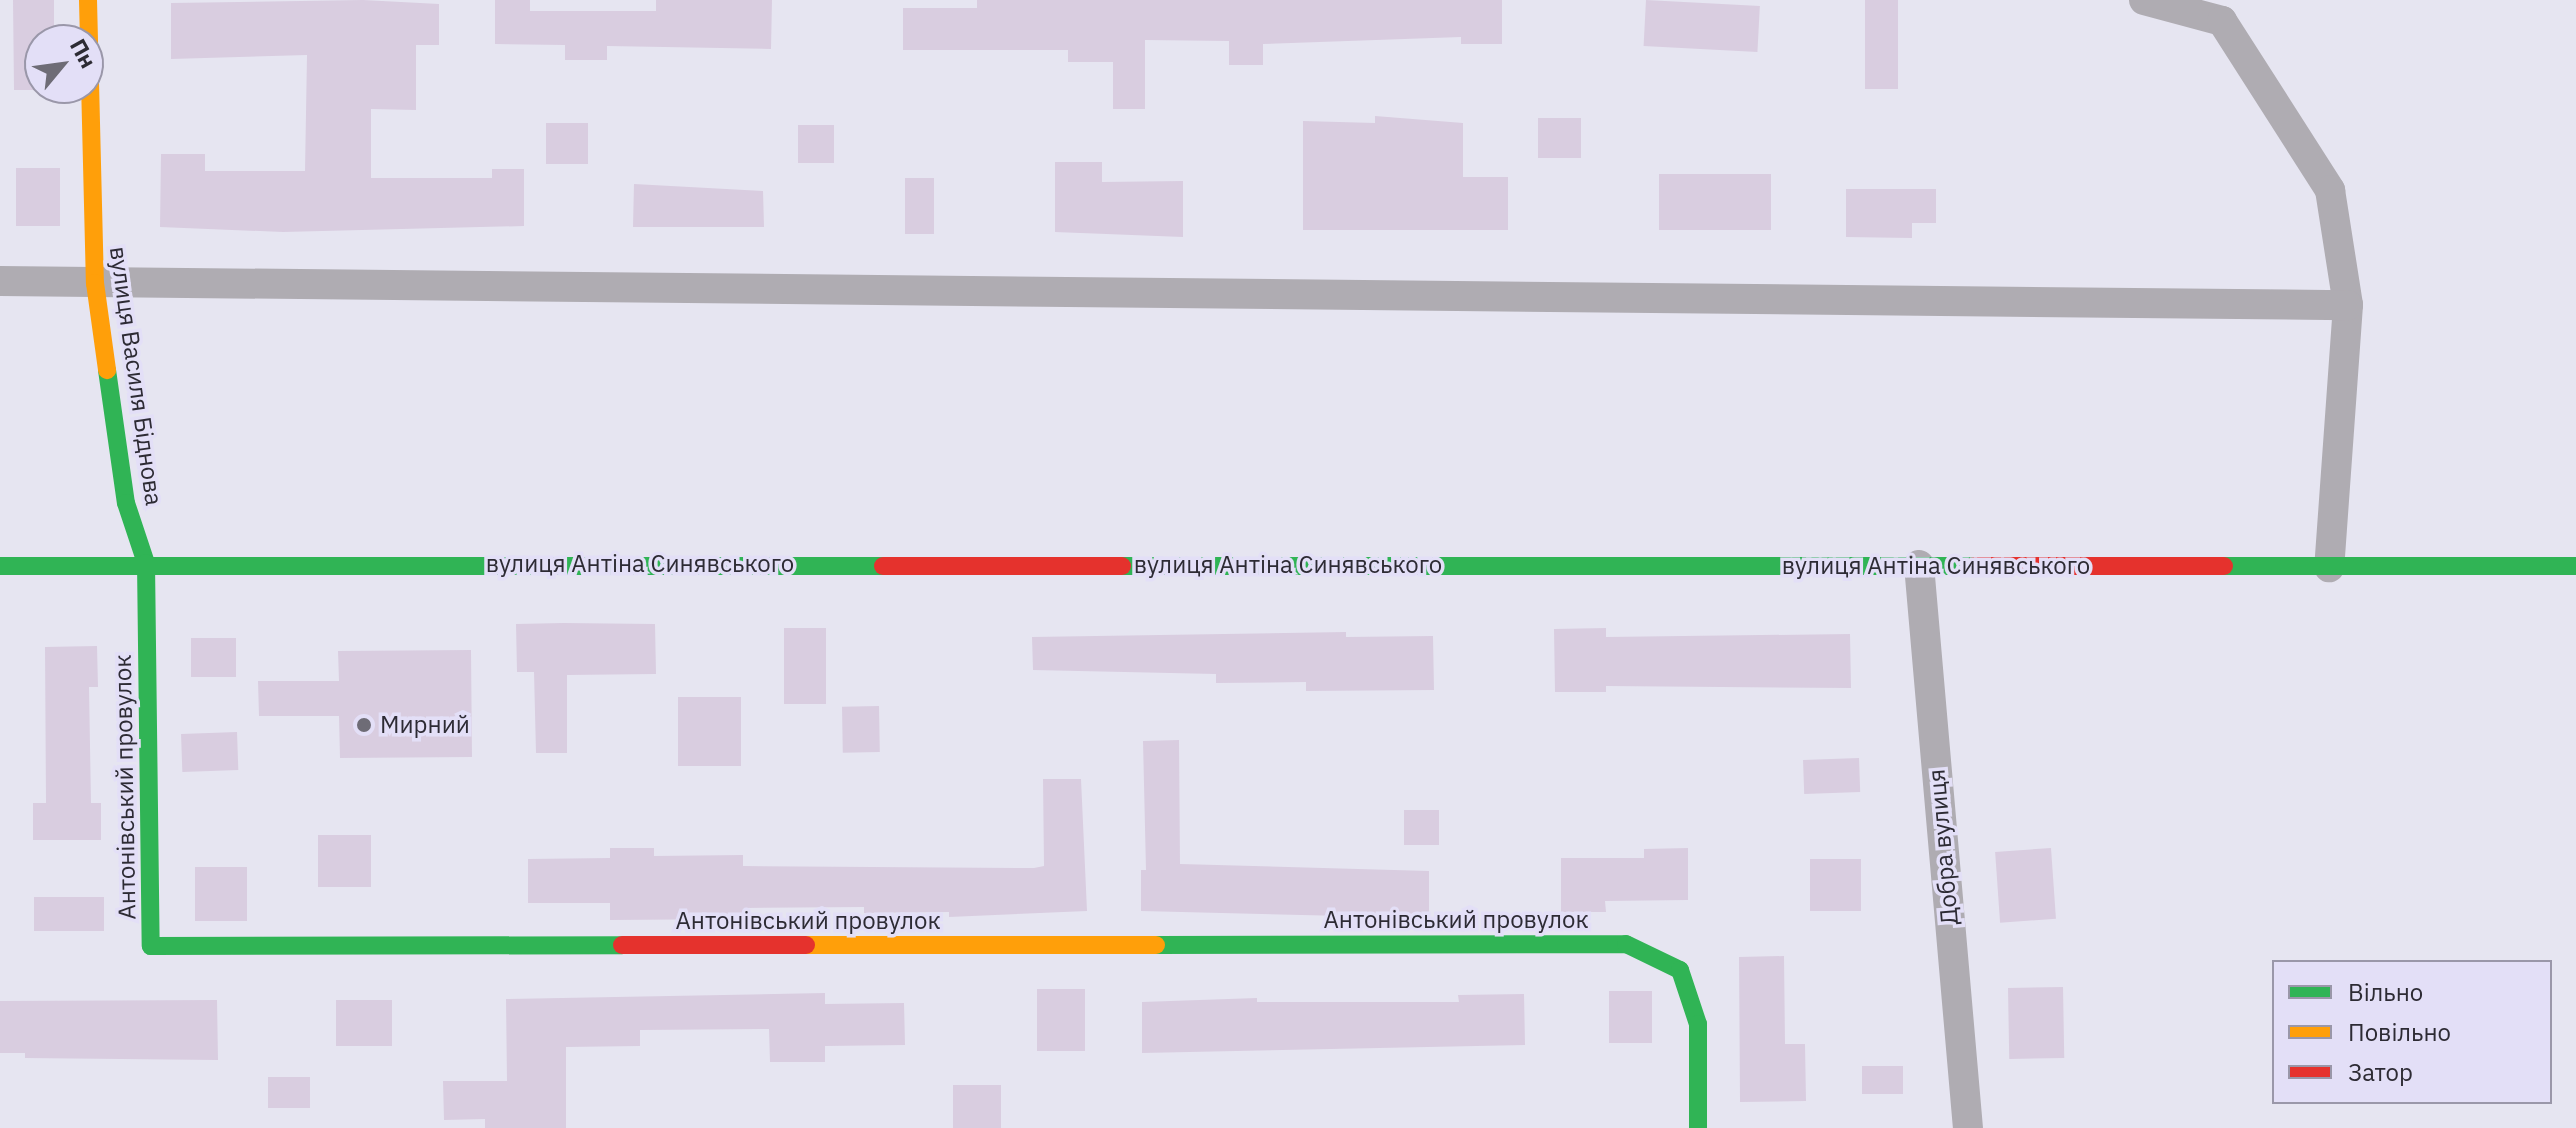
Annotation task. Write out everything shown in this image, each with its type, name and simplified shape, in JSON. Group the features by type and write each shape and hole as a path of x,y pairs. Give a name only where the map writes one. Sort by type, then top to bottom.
{"street":[{"name":"вулиця Василя Біднова","path":"88,0 95,283 126,503 146,563"},
{"path":"2144,0 2226,10 2330,190 2348,305 2329,567"},
{"path":"0,281 2348,305"},
{"name":"вулиця Антіна Синявського","path":"0,566 146,563 2576,566"},
{"name":"Антонівський провулок","path":"146,563 151,946 1626,944 1680,970 1698,1024 1698,1128"},
{"name":"Добра вулиця","path":"1919,565 1968,1128"}],"building":[{"path":"13,0 54,0 54,24 24,24 24,90 14,90"},
{"path":"363,0 439,4 439,45 416,45 416,110 371,109 371,178 492,178 492,169 524,169 524,226 283,232 160,227 161,154 205,154 205,171 305,171 307,55 171,59 171,3"},
{"path":"495,0 530,0 530,11 656,11 656,0 772,0 771,49 607,46 607,60 565,60 565,45 495,44"},
{"path":"977,0 1502,0 1502,44 1461,44 1461,37 1263,44 1263,65 1229,65 1229,41 1145,40 1145,109 1113,109 1113,62 1068,62 1068,50 903,50 903,8 977,8"},
{"path":"1646,0 1760,6 1757,52 1644,46"},
{"path":"1865,0 1898,0 1898,89 1865,89"},
{"path":"1375,116 1463,123 1463,177 1508,177 1508,230 1303,230 1303,121 1375,123"},
{"path":"1538,118 1581,118 1581,158 1538,158"},
{"path":"546,123 588,123 588,164 546,164"},
{"path":"798,125 834,125 834,163 798,163"},
{"path":"1055,162 1102,162 1102,182 1183,181 1183,237 1055,232"},
{"path":"16,168 60,168 60,226 16,226"},
{"path":"1659,174 1771,174 1771,230 1659,230"},
{"path":"905,178 934,178 934,234 905,234"},
{"path":"634,184 763,191 764,227 633,227"},
{"path":"1846,189 1936,189 1936,223 1912,223 1912,238 1846,237"},
{"path":"516,624 655,624 656,674 567,675 567,753 536,753 534,672 517,672"},
{"path":"784,628 826,628 826,704 784,704"},
{"path":"1606,628 1606,637 1850,634 1851,688 1606,686 1606,692 1555,692 1554,629"},
{"path":"1346,632 1346,637 1433,636 1434,690 1306,691 1306,682 1216,683 1216,674 1033,670 1032,637"},
{"path":"191,638 236,638 236,677 191,677"},
{"path":"97,646 98,687 89,687 91,803 101,803 101,840 33,840 33,803 46,803 45,647"},
{"path":"471,650 472,757 340,758 339,716 259,716 258,681 339,681 338,651"},
{"path":"678,697 741,697 741,766 678,766"},
{"path":"879,706 880,752 843,753 842,707"},
{"path":"237,732 238,770 182,772 181,734"},
{"path":"1179,740 1180,864 1429,871 1429,918 1141,911 1141,870 1146,870 1143,741"},
{"path":"1859,758 1860,792 1804,794 1803,760"},
{"path":"1043,779 1081,779 1087,911 949,917 949,912 864,913 864,907 744,908 744,919 610,920 610,903 528,903 528,859 610,858 610,848 654,848 654,856 743,855 743,866 1044,866"},
{"path":"1404,810 1439,810 1439,845 1404,845"},
{"path":"318,835 371,835 371,887 318,887"},
{"path":"1688,848 1688,900 1605,901 1606,912 1561,912 1561,858 1644,858 1644,849"},
{"path":"2051,848 2056,919 2000,923 1995,852"},
{"path":"1810,859 1861,859 1861,911 1810,911"},
{"path":"195,867 247,867 247,921 195,921"},
{"path":"34,897 104,897 104,931 34,931"},
{"path":"1784,956 1785,1044 1805,1044 1806,1101 1740,1102 1739,957"},
{"path":"2063,987 2064,1058 2009,1059 2008,988"},
{"path":"1037,989 1085,989 1085,1051 1037,1051"},
{"path":"1609,991 1652,991 1652,1043 1609,1043"},
{"path":"825,993 825,1004 904,1003 905,1045 825,1046 825,1062 770,1062 769,1029 640,1030 640,1046 566,1047 566,1128 485,1128 485,1119 444,1120 443,1081 507,1081 506,999"},
{"path":"1524,994 1525,1045 1142,1053 1142,1002 1257,998 1257,1002 1459,1002 1458,995"},
{"path":"217,1000 218,1060 25,1058 25,1053 0,1053 0,1001"},
{"path":"336,1000 392,1000 392,1046 336,1046"},
{"path":"1862,1066 1903,1066 1903,1094 1862,1094"},
{"path":"268,1077 310,1077 310,1108 268,1108"},
{"path":"953,1085 1001,1085 1001,1128 953,1128"}],"traffic: fast":[{"path":"107,370 126,503 146,563 151,946 622,945"},
{"path":"0,566 883,566"},
{"path":"1122,566 1974,566"},
{"path":"2224,566 2576,566"},
{"path":"1156,945 1626,944 1680,970 1698,1024 1698,1128"}],"traffic: slow":[{"path":"88,0 95,283 107,370"},
{"path":"806,945 1156,945"}],"traffic: jam":[{"path":"883,566 1122,566"},
{"path":"1974,566 2224,566"},
{"path":"622,945 806,945"}],"place":[{"name":"Мирний","path":"364,725"}]}
